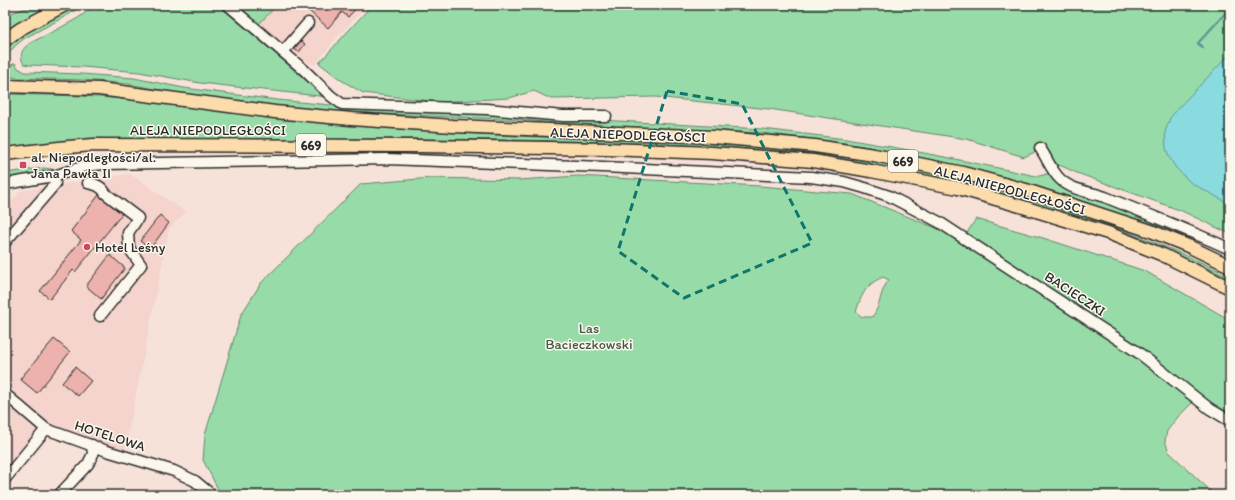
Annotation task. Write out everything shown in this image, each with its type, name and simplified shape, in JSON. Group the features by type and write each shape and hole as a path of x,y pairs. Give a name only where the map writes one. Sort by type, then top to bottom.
{"main road":[{"path":"5,39 20,29 65,5"},
{"name":"ALEJA NIEPODLEGŁOŚCI","path":"6,84 99,89 275,112 351,119 453,126 714,137 822,147 874,155 963,173 1026,190 1151,231 1188,246 1230,266"},
{"name":"ALEJA NIEPODLEGŁOŚCI","path":"5,154 93,145 413,146 608,149 712,153 813,161 958,188 1020,206 1108,233 1163,254 1230,288"}],"street":[{"path":"228,5 339,102 348,105 487,109 563,116 606,116"},
{"path":"283,52 308,23"},
{"path":"1040,148 1048,164 1060,179 1067,184 1188,230 1230,249"},
{"name":"BACIECZKI","path":"5,184 54,176 85,166 103,164 387,159 810,177 844,182 898,200 939,222 1139,353 1210,409 1230,421"},
{"path":"5,242 55,184 54,176"},
{"path":"88,183 97,184 104,190 105,193 138,218 128,233 129,248 141,265 100,316"},
{"name":"HOTELOWA","path":"5,394 46,429 174,471 195,480 212,495"},
{"path":"5,479 46,429"},
{"path":"59,495 88,464 93,454 92,445"}],"highlighted area":[{"path":"667,91 742,104 812,243 684,298 618,251"}],"shaded area":[{"path":"277,5 368,5 337,37 315,65 307,62 299,55 298,56 259,24"},
{"path":"130,174 186,212 169,229 123,460 47,437 5,489 5,210 20,191"}],"green space":[{"path":"36,5 49,5 5,31 5,15"},
{"path":"76,5 83,5 68,15 25,38 16,45 5,58 5,52 9,45 25,32"},
{"path":"96,5 218,5 320,92 328,97 200,83 139,72 24,64 21,55 23,49 27,45 78,18"},
{"path":"236,5 277,5 258,25"},
{"path":"372,5 1230,5 1230,234 1182,211 1077,173 1057,164 1042,146 1033,153 1024,157 967,139 769,109 655,97 551,99 534,91 509,98 439,102 363,93 341,80 319,63"},
{"path":"15,63 18,68 25,72 134,78 184,88 277,100 342,106 486,112 563,118 763,129 846,139 1036,176 1050,174 1208,244 1152,225 1151,226 1071,197 1022,182 957,165 845,143 762,133 341,112 276,106 188,95 128,84 84,80 17,78 8,76 5,69"},
{"path":"5,94 99,97 339,124 487,135 722,144 781,149 842,157 902,167 959,179 1070,211 1199,261 1230,276 1230,279 1192,261 1133,237 1045,207 988,190 930,176 843,160 760,150 719,147 595,142 482,140 298,140 5,150"},
{"path":"43,168 52,169 56,172 5,180 5,173"},
{"name":"Las Bacieczkowski","path":"578,176 760,186 852,194 963,239 976,219 1043,238 1145,271 1230,320 1230,414 1200,395 1177,418 1167,431 1165,441 1169,452 1215,495 221,495 203,460 205,435 241,315 261,283 361,184 431,178 519,180","holes":["883,277 889,280 872,317 862,317 856,312 862,295 872,283"]}],"water":[{"path":"1230,54 1230,204 1191,183 1176,168 1169,157 1166,148 1165,132 1170,118 1180,106"}],"building":[{"path":"312,5 359,5 348,17 342,12 328,28 308,10"},
{"path":"301,41 305,44 299,52 294,49"},
{"name":"Hotel Leśny","path":"99,195 122,214 75,272 73,270 50,299 40,291 81,240 71,231"},
{"path":"160,215 169,223 150,249 140,241"},
{"path":"110,255 125,268 101,299 86,286"},
{"path":"54,339 70,352 37,393 20,379"},
{"path":"75,367 91,381 78,396 62,383"}],"waterway":[{"path":"1203,48 1198,43 1230,8"}],"place":[{"name":"al. Niepodległości/al. Jana Pawła II","path":"23,165"},
{"name":"Hotel Leśny","path":"87,247"}]}
